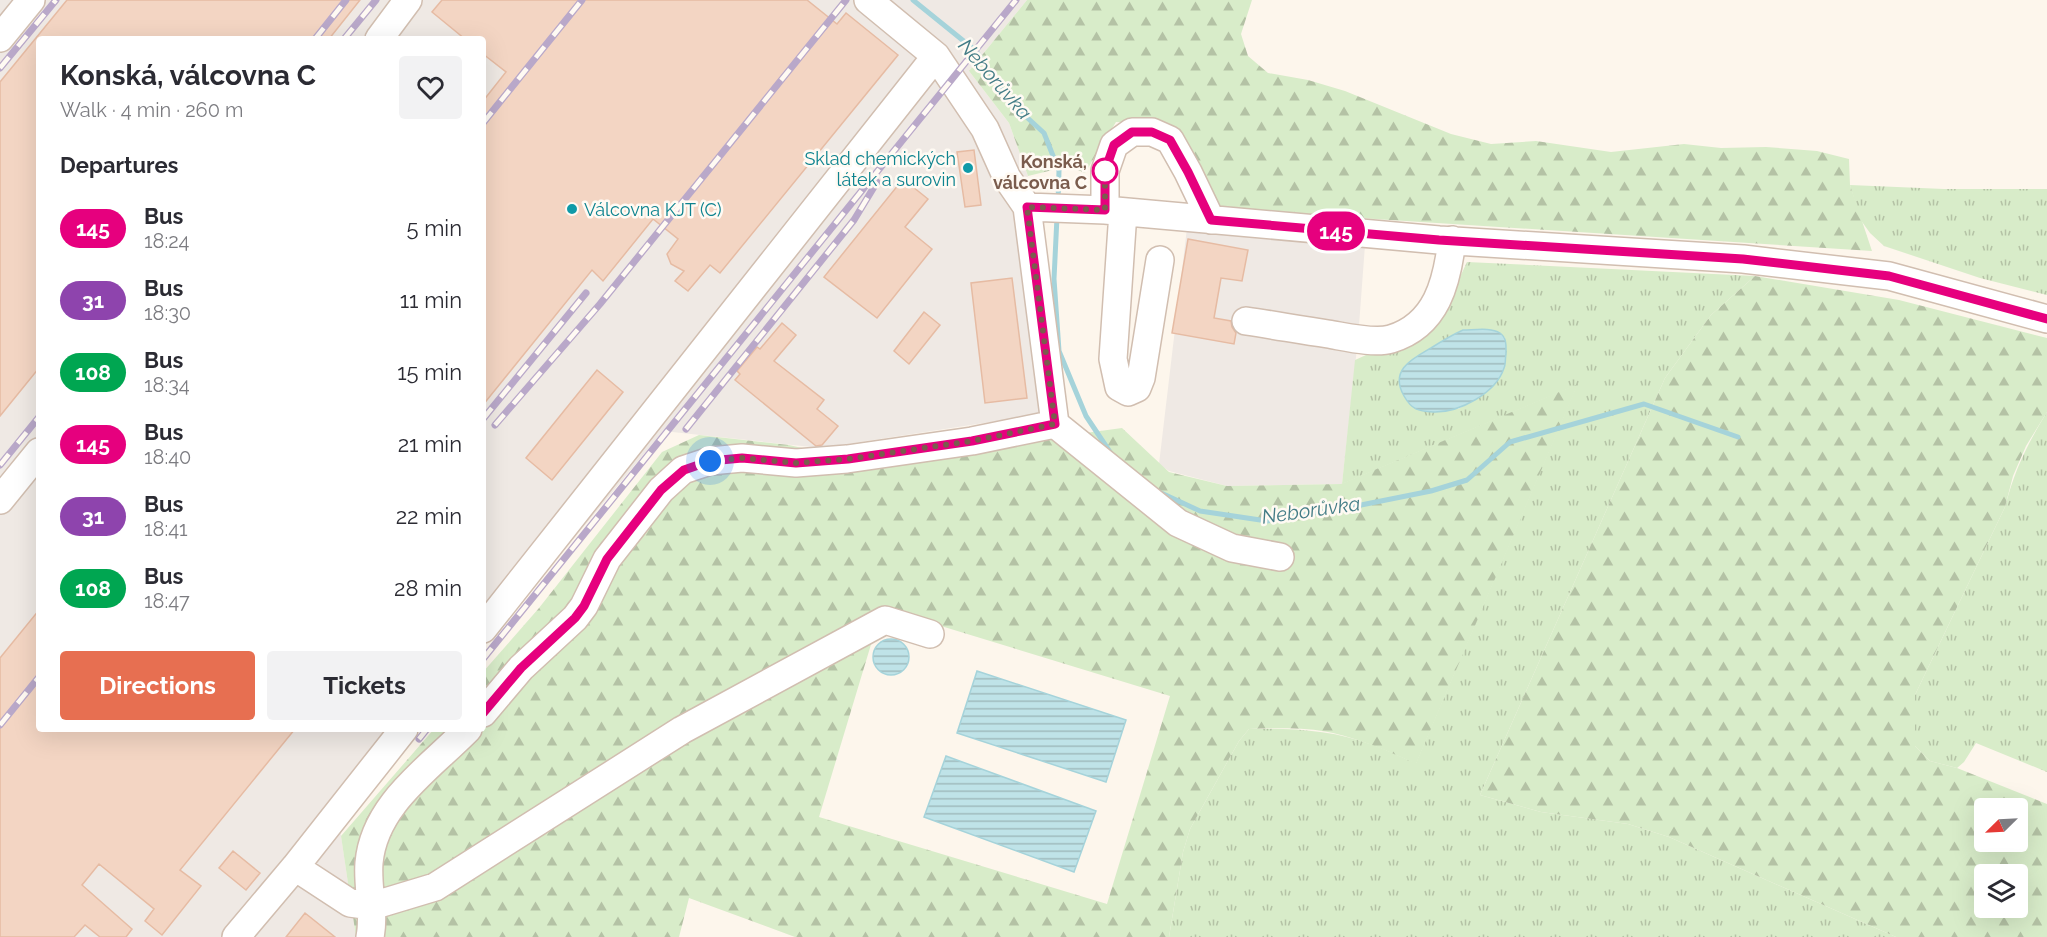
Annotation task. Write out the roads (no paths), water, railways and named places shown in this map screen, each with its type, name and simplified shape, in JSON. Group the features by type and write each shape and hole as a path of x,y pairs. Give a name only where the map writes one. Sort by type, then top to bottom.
{"street":[{"path":"0,38 31,0"},
{"path":"868,0 936,56 985,129 1007,178 1032,207 1055,424 1178,523 1232,548 1280,557"},
{"path":"382,36 402,19"},
{"path":"486,625 936,56"},
{"path":"1160,260 1141,378 1137,388 1128,392 1119,387 1113,359 1103,210 1105,171 1114,145 1132,132 1152,132 1170,140 1211,220"},
{"path":"1032,207 1103,210 1452,240 1743,259 1889,276 2047,319"},
{"path":"1246,321 1362,340 1390,339 1420,324 1436,303 1447,278 1452,240"},
{"path":"486,709 521,668 575,618 584,606 607,559 661,490 684,470 710,461 742,458 796,463 848,459 972,441 1055,424"},
{"path":"0,500 36,456"},
{"path":"295,867 350,903 372,906 435,887 682,730 885,621 930,634"},
{"path":"236,937 295,867 402,732"},
{"path":"370,937 372,906 369,863 376,834 388,810 411,783 465,732"}],"water":[{"path":"1463,330 1492,330 1504,337 1506,342 1505,366 1500,377 1493,386 1475,400 1454,409 1433,412 1413,407 1400,387 1401,372 1417,356"},
{"path":"891,639 904,644 909,657 904,670 891,675 878,670 873,657 878,644"},
{"path":"977,671 1126,720 1106,782 957,733"},
{"path":"946,756 1096,811 1074,872 924,817"}],"waterway":[{"name":"Neborůvka","path":"913,0 976,51 1010,102 1044,133 1059,171 1058,202"},
{"name":"Neborůvka","path":"1057,217 1054,279 1059,351 1086,416 1112,455"},
{"name":"Neborůvka","path":"1159,492 1200,511 1267,521 1361,505 1431,491 1467,480 1510,442 1644,404 1738,437"}],"railway":[{"path":"0,68 56,0"},
{"path":"317,36 346,0"},
{"path":"346,36 376,0"},
{"path":"486,119 582,0"},
{"path":"495,425 600,304 846,0"},
{"path":"486,655 1016,0"},
{"path":"686,429 854,220 877,182"},
{"path":"486,415 586,293"},
{"path":"0,465 36,421"},
{"path":"0,725 36,681"},
{"path":"419,739 425,732"}],"place":[{"name":"Sklad chemických látek a surovin","path":"968,168"},
{"name":"Konská, válcovna C","path":"1105,171"},
{"name":"Válcovna KJT (C)","path":"572,209"}]}
